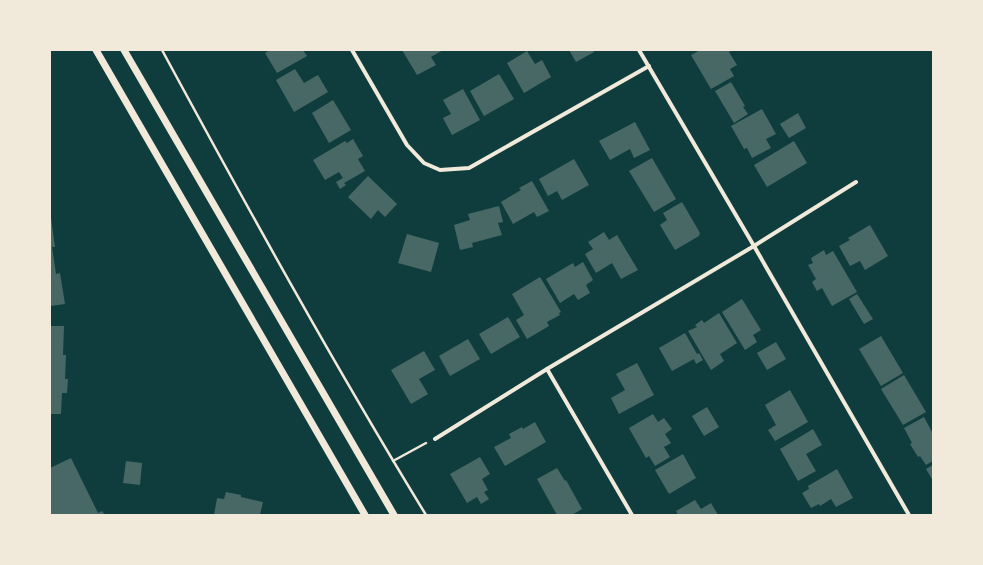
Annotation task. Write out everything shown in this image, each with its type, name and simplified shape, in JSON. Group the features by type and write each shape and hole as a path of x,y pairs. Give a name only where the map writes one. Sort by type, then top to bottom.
{"street":[{"path":"96,50 365,515"},
{"path":"124,50 394,515"},
{"path":"352,50 407,145 424,163 440,170 468,168 649,66"},
{"path":"639,50 909,515"},
{"path":"435,439 547,369 754,246 856,182"},
{"path":"547,369 632,515"}],"path":[{"path":"162,50 239,192 344,377 426,515"},
{"path":"393,461 435,439"}],"building":[{"path":"270,50 303,50 307,56 277,73 265,53"},
{"path":"402,50 443,50 431,57 436,65 417,75"},
{"path":"569,50 593,50 594,52 576,62"},
{"path":"700,50 732,50 729,52 737,65 730,69 734,76 711,89 691,55"},
{"path":"527,51 535,64 542,60 551,77 524,93 507,63"},
{"path":"295,69 304,83 318,75 328,92 294,112 276,80"},
{"path":"499,74 514,99 484,116 470,91"},
{"path":"731,82 748,114 734,123 715,91"},
{"path":"463,89 480,120 452,135 443,118 451,114 443,100"},
{"path":"333,100 351,130 329,143 312,113"},
{"path":"762,109 776,134 766,139 771,148 752,158 747,148 744,149 731,126"},
{"path":"798,113 806,128 789,138 780,124"},
{"path":"635,122 650,150 634,158 630,149 610,160 599,141"},
{"path":"353,139 363,156 358,159 365,171 344,183 346,185 340,189 336,182 343,178 339,172 325,180 313,160 345,141 347,143"},
{"path":"794,141 807,163 767,187 754,165"},
{"path":"652,158 676,199 654,212 629,171"},
{"path":"574,159 589,185 562,200 557,191 548,196 539,179"},
{"path":"368,176 397,204 385,217 378,210 371,219 348,197"},
{"path":"532,181 549,211 537,217 534,212 513,224 501,202 521,190 519,188"},
{"path":"682,202 700,233 699,236 675,250 660,225 667,220 663,213"},
{"path":"499,206 503,222 498,223 502,235 472,243 473,247 460,250 454,225 470,220 468,214"},
{"path":"50,218 55,247 52,247 56,274 60,273 65,304 50,306"},
{"path":"870,225 888,256 865,270 860,261 850,266 839,246 850,240 848,238"},
{"path":"604,232 609,240 617,235 638,270 621,279 612,263 596,273 585,254 593,249 588,242"},
{"path":"407,234 439,243 431,272 398,263"},
{"path":"824,250 826,255 833,251 857,292 832,306 822,288 817,291 812,282 816,279 808,265 813,263 811,258"},
{"path":"583,262 593,280 586,285 590,293 578,300 574,294 560,303 546,279 573,263 575,267"},
{"path":"540,277 561,312 559,313 560,315 547,322 549,326 527,339 516,320 524,315 512,294"},
{"path":"857,294 873,319 864,324 849,299"},
{"path":"742,299 761,330 753,335 757,342 745,350 722,312"},
{"path":"719,313 737,343 720,354 724,361 711,370 688,331 697,327 695,325 702,320 704,323"},
{"path":"508,317 520,337 491,354 479,334"},
{"path":"50,326 64,326 63,355 66,355 65,379 68,379 67,393 62,393 61,414 50,414"},
{"path":"685,333 697,354 699,353 703,360 696,364 694,359 672,371 659,348"},
{"path":"881,336 903,373 881,386 859,349"},
{"path":"468,339 480,359 450,376 439,356"},
{"path":"776,342 786,359 767,370 757,353"},
{"path":"424,351 435,370 419,379 428,394 411,404 391,370"},
{"path":"637,363 654,395 619,414 611,398 625,390 616,374"},
{"path":"904,375 926,412 903,425 881,389"},
{"path":"790,390 808,422 775,441 768,430 776,425 765,405"},
{"path":"707,407 719,427 704,436 692,416"},
{"path":"653,414 658,422 664,418 672,429 665,434 671,443 664,447 670,457 655,466 649,456 646,458 629,428"},
{"path":"924,417 933,434 933,461 926,465 920,456 918,457 910,444 912,443 904,428"},
{"path":"535,422 546,442 505,466 494,447 511,438 509,434 522,427 523,429"},
{"path":"813,429 822,445 806,454 816,471 798,481 780,449"},
{"path":"683,454 696,478 669,494 655,470"},
{"path":"480,457 490,474 482,479 488,490 484,492 489,499 481,504 477,497 467,503 450,474"},
{"path":"71,458 98,513 102,511 105,515 50,515 50,468"},
{"path":"126,461 142,463 140,485 123,483"},
{"path":"933,465 933,481 926,469"},
{"path":"557,468 565,481 566,480 582,509 572,515 557,515 537,479"},
{"path":"837,469 853,498 836,507 831,499 820,506 819,504 811,508 802,493 809,489 808,486"},
{"path":"226,492 263,502 260,515 214,515 217,498 224,499"},
{"path":"695,500 701,509 711,503 718,515 678,515 676,511"}]}
